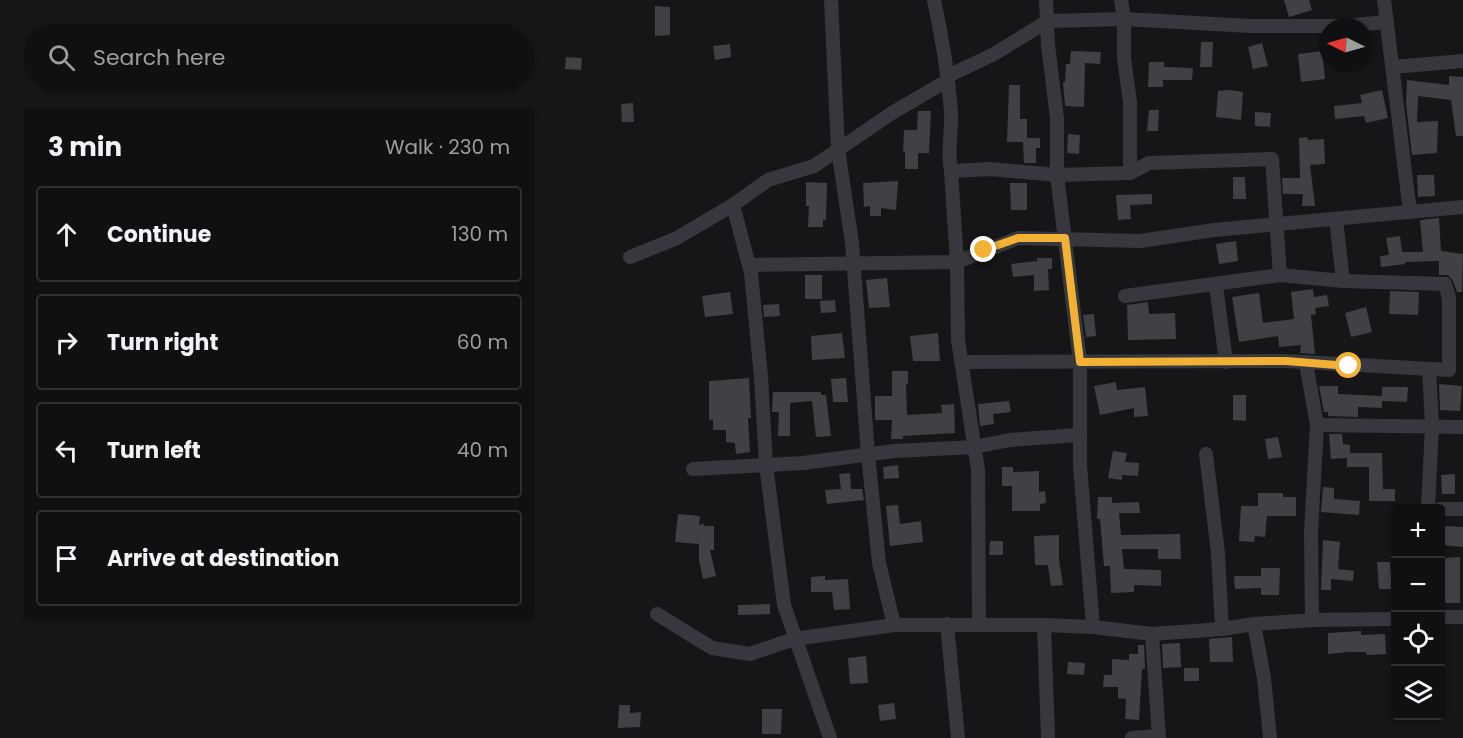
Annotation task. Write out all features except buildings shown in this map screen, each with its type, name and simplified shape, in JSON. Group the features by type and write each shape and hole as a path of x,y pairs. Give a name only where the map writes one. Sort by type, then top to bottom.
{"street":[{"path":"831,0 838,149 854,264 868,454 879,563 894,625"},
{"path":"934,0 948,76 951,114 949,159 957,262 958,340 978,470 979,625"},
{"path":"1046,0 1047,45 1057,118 1057,175 1080,362 1078,435 1093,627"},
{"path":"1121,0 1124,19 1124,58 1130,102 1130,173"},
{"path":"1384,0 1410,212"},
{"path":"630,257 675,239 733,205 768,180 814,166 892,113 945,82 948,76 994,54 1048,21 1124,19 1250,26 1343,26 1387,22"},
{"path":"1393,67 1463,61"},
{"path":"951,171 990,169 1057,175 1130,173 1149,163 1272,159 1280,275"},
{"path":"733,205 749,265 761,378 766,465 784,605 830,738"},
{"path":"749,265 957,262 1018,238 1140,242 1214,230 1463,207"},
{"path":"1336,219 1343,281"},
{"path":"961,362 1306,363 1449,370 1456,298 1444,284 1343,281 1280,275 1125,296"},
{"path":"1216,285 1226,362"},
{"path":"1306,363 1317,425 1311,533 1312,620"},
{"path":"1428,504 1432,426 1429,369"},
{"path":"1317,425 1463,427"},
{"path":"693,469 766,465 894,451 974,447 1010,440 1078,435"},
{"path":"1206,454 1218,553 1222,629"},
{"path":"1445,509 1463,510"},
{"path":"657,614 712,648 750,654 794,639 894,625 1044,625 1093,627 1152,634 1312,620 1391,619"},
{"path":"1445,617 1463,617"},
{"path":"947,624 958,738"},
{"path":"1254,624 1264,678 1270,738"},
{"path":"1044,625 1048,738"},
{"path":"1132,738 1159,737 1152,634"}],"route":[{"path":"984,250 1018,238 1065,238 1080,362 1286,361 1349,366"}]}
